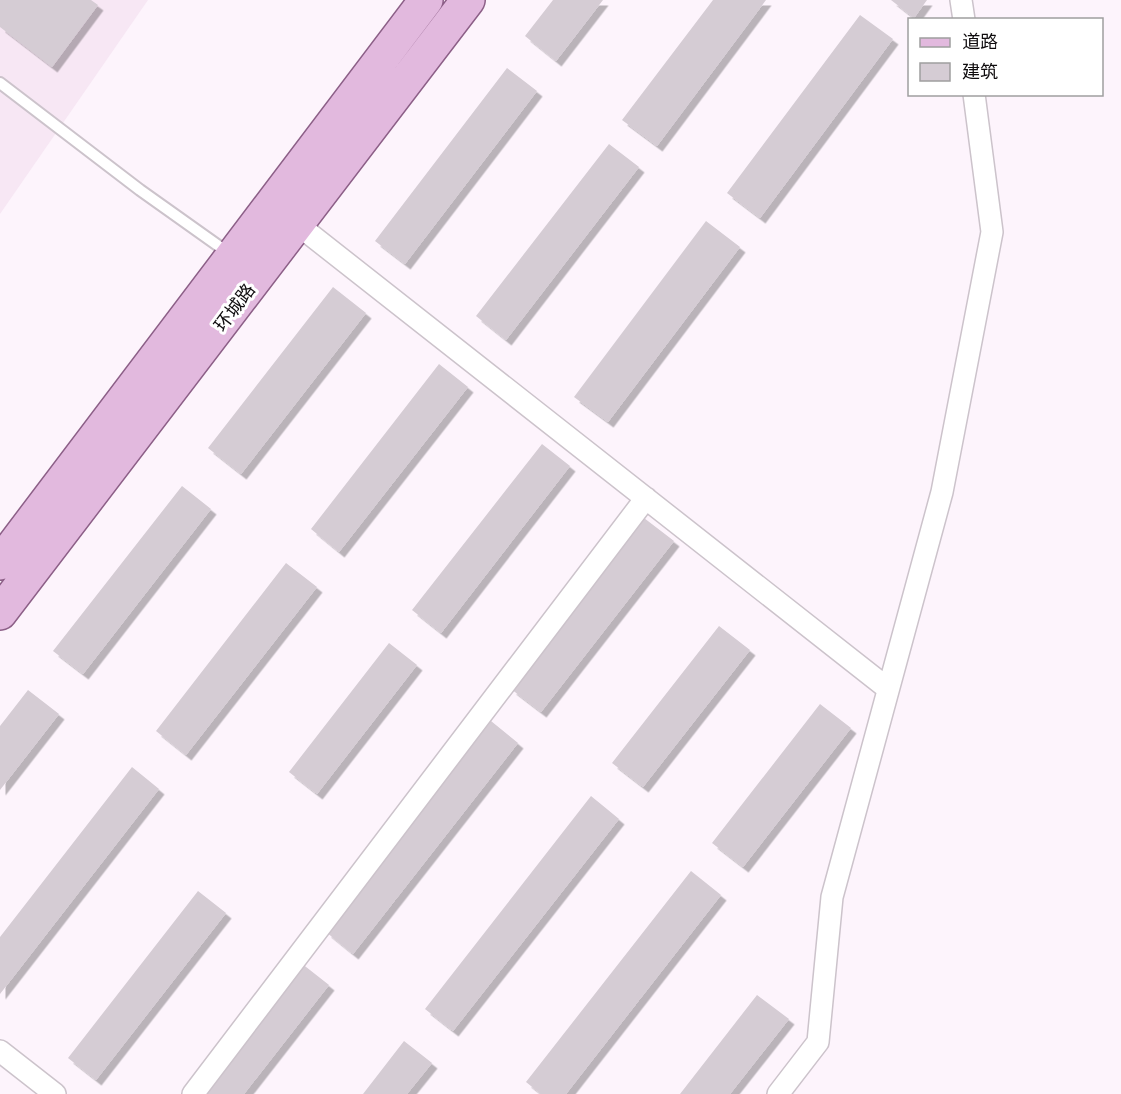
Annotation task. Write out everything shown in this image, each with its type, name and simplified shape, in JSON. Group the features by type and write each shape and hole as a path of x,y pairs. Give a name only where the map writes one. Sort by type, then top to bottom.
{"main road":[{"path":"0,562 426,0"},
{"name":"环城路","path":"0,613 468,0"}],"street":[{"path":"962,0 964,18"},
{"path":"778,1094 818,1041 832,897 942,492 992,232 974,96"},
{"path":"297,224 887,688"},
{"path":"193,1094 646,498"},
{"path":"0,1051 55,1094"}],"lane":[{"path":"0,82 140,190 232,256"}],"shaded area":[{"path":"0,0 148,0 0,214"}],"building":[{"path":"0,0 91,0 98,5 52,67 0,27"},
{"path":"553,0 603,0 556,61 525,36"},
{"path":"713,0 766,0 657,146 622,120"},
{"path":"891,0 927,0 914,18"},
{"path":"860,15 893,39 760,218 727,193"},
{"path":"507,68 537,91 405,264 375,241"},
{"path":"609,144 639,167 506,340 476,316"},
{"path":"706,221 740,247 608,422 574,397"},
{"path":"333,287 366,313 241,474 208,448"},
{"path":"439,364 468,387 339,552 311,529"},
{"path":"542,444 570,466 441,633 412,610"},
{"path":"182,486 211,509 83,674 53,651"},
{"path":"644,518 674,541 541,712 511,689"},
{"path":"286,563 317,587 186,755 156,731"},
{"path":"719,626 750,650 643,787 612,763"},
{"path":"389,643 417,665 317,794 289,772"},
{"path":"28,690 59,714 0,790 0,726"},
{"path":"820,704 851,728 743,867 712,843"},
{"path":"491,721 518,743 353,954 326,932"},
{"path":"132,767 159,789 0,994 0,937"},
{"path":"591,796 619,819 453,1031 425,1009"},
{"path":"691,871 721,895 566,1094 541,1094 526,1082"},
{"path":"198,891 226,913 96,1080 68,1058"},
{"path":"301,963 329,985 244,1094 199,1094"},
{"path":"757,995 789,1019 730,1094 680,1094"},
{"path":"404,1041 432,1063 407,1094 363,1094"}]}
